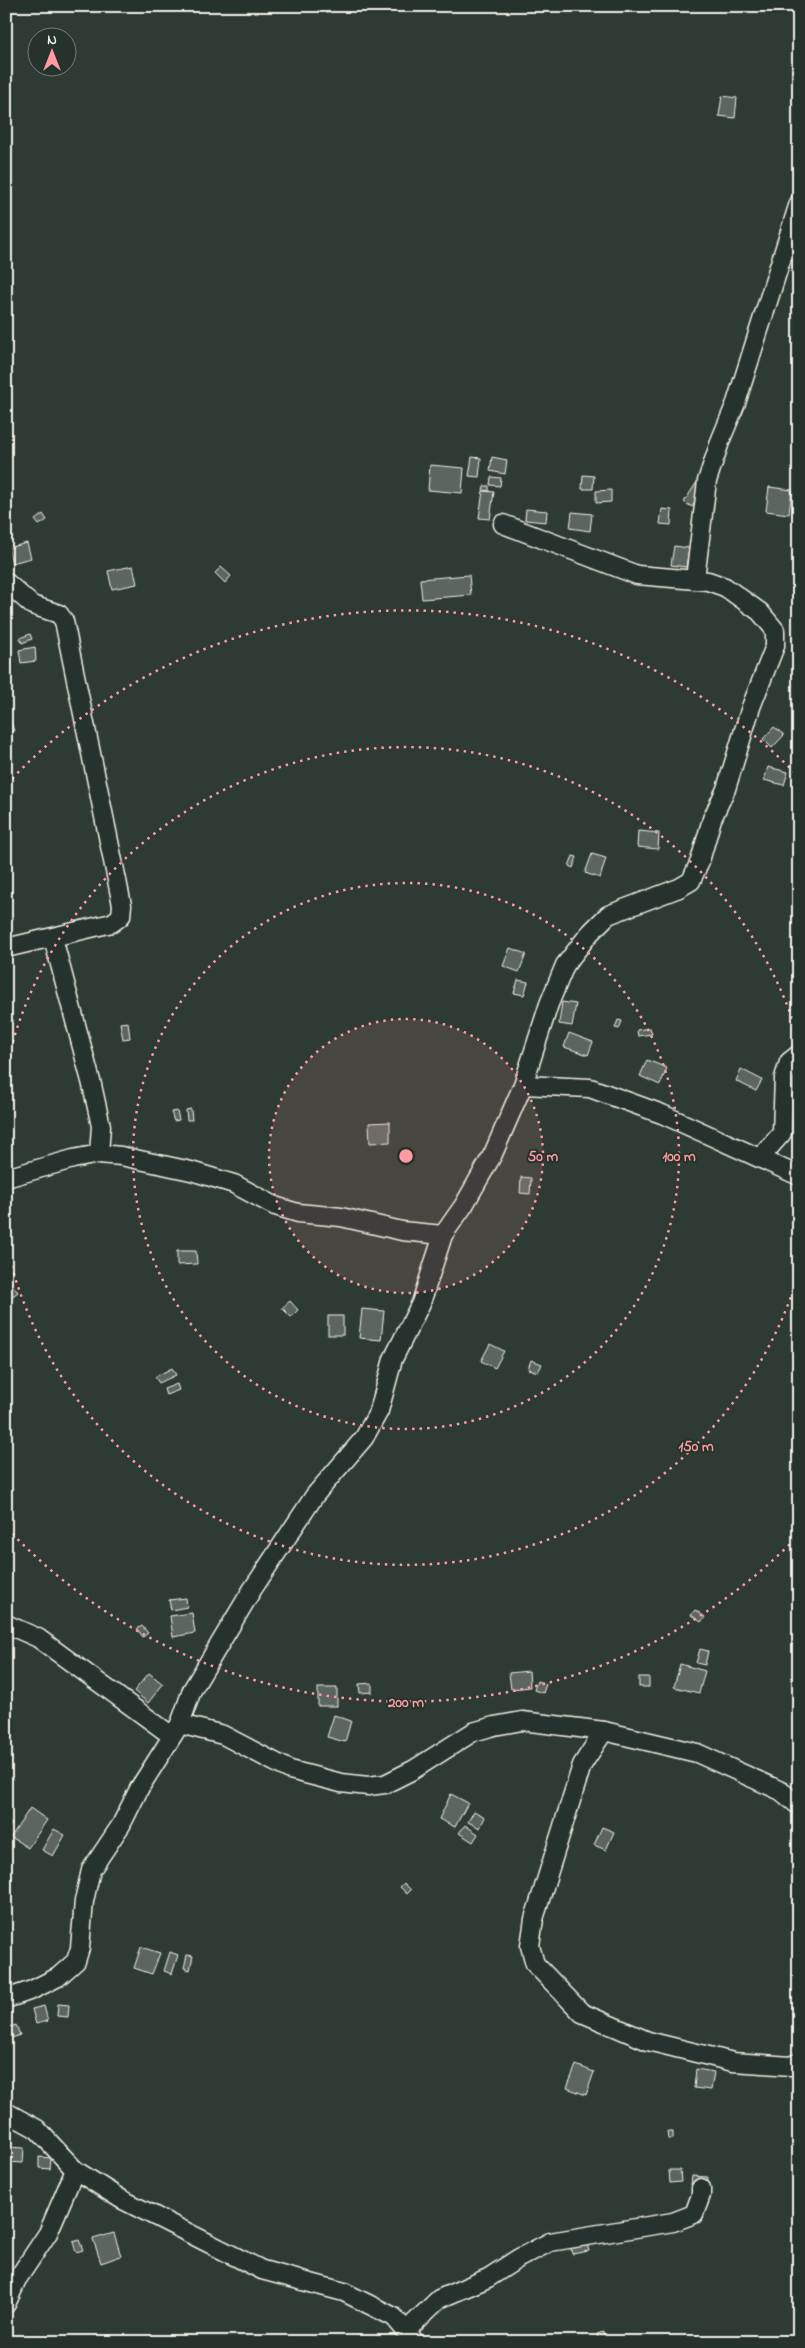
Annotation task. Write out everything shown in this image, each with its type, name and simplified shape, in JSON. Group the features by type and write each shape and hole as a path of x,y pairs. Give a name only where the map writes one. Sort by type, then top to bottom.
{"street":[{"path":"695,580 707,481 721,439 734,411 799,203"},
{"path":"6,1999 32,1990 58,1977 76,1961 80,1948 84,1901 92,1870 121,1826 140,1787 176,1730 192,1690 252,1590 315,1495 364,1438 379,1411 392,1359 421,1303 443,1235 464,1205 493,1154 523,1084 549,1004 565,965 590,933 608,915 679,888 690,881 700,861 712,819 726,789 751,707 775,646 775,630 760,612 725,587 695,580 637,575 503,524"},
{"path":"6,582 32,605 59,614 64,621 122,905 121,916 112,923 6,948"},
{"path":"52,938 92,1085 101,1126 99,1154"},
{"path":"760,1158 782,1134 784,1078 789,1062 799,1054"},
{"path":"523,1084 590,1088 662,1114 799,1176"},
{"path":"6,1178 73,1159 99,1154 121,1156 191,1171 234,1184 276,1206 298,1213 342,1217 402,1231 443,1235"},
{"path":"6,1624 38,1638 176,1730 223,1735 290,1770 341,1783 368,1786 385,1784 473,1732 522,1721 604,1731 697,1753 781,1791 799,1806"},
{"path":"604,1731 582,1765 534,1918 530,1946 536,1964 582,2013 648,2041 733,2062 791,2066 799,2062"},
{"path":"6,2112 37,2129 75,2170 121,2200 262,2270 344,2292 394,2317 411,2336 439,2299 488,2278 519,2258 550,2242 673,2222 694,2214 701,2195 701,2188"},
{"path":"6,2304 18,2278 48,2233 75,2170"}],"building":[{"path":"796,57 799,58 799,75 792,73"},
{"path":"722,96 737,98 735,118 719,116"},
{"path":"472,457 481,458 479,477 469,476"},
{"path":"492,457 507,460 505,474 490,471"},
{"path":"430,465 464,468 462,493 428,490"},
{"path":"583,475 594,476 593,489 582,489"},
{"path":"491,477 501,478 500,486 490,485"},
{"path":"697,482 705,488 692,507 684,502"},
{"path":"484,486 489,486 489,491 483,490"},
{"path":"769,487 792,490 789,514 766,511"},
{"path":"611,490 611,502 596,503 596,491"},
{"path":"483,491 494,492 490,519 479,518"},
{"path":"526,509 547,511 546,522 525,520"},
{"path":"662,509 672,510 671,525 660,524"},
{"path":"572,512 592,514 590,531 570,528"},
{"path":"43,514 47,520 39,525 35,520"},
{"path":"27,543 31,558 12,563 8,548"},
{"path":"674,546 689,548 686,567 671,565"},
{"path":"133,566 137,584 112,589 108,571"},
{"path":"221,567 231,576 225,583 215,573"},
{"path":"469,575 471,595 422,599 420,579"},
{"path":"30,634 32,639 22,643 20,638"},
{"path":"35,647 36,661 21,663 19,650"},
{"path":"6,714 8,714 14,731 6,733"},
{"path":"774,727 784,735 772,748 763,739"},
{"path":"768,767 788,772 784,785 764,780"},
{"path":"638,831 659,833 658,849 637,847"},
{"path":"592,854 606,858 600,878 585,873"},
{"path":"573,856 577,857 573,868 569,866"},
{"path":"510,948 526,954 519,972 503,966"},
{"path":"518,980 528,982 524,995 514,993"},
{"path":"562,1002 576,1004 572,1026 559,1024"},
{"path":"618,1020 622,1021 619,1029 615,1028"},
{"path":"128,1022 130,1038 123,1039 120,1023"},
{"path":"650,1028 652,1034 638,1036 637,1030"},
{"path":"569,1033 593,1042 588,1055 564,1047"},
{"path":"647,1060 667,1068 660,1085 640,1076"},
{"path":"741,1069 762,1080 756,1091 736,1081"},
{"path":"191,1109 192,1120 187,1120 186,1110"},
{"path":"177,1111 179,1120 174,1121 171,1112"},
{"path":"390,1122 390,1142 370,1143 369,1123"},
{"path":"521,1177 531,1178 530,1194 520,1193"},
{"path":"177,1251 196,1251 197,1264 177,1265"},
{"path":"6,1278 18,1292 6,1301"},
{"path":"290,1301 298,1310 291,1317 282,1308"},
{"path":"362,1309 384,1311 381,1340 359,1338"},
{"path":"328,1316 343,1316 343,1335 328,1335"},
{"path":"490,1344 504,1351 495,1368 481,1361"},
{"path":"531,1360 542,1364 538,1372 528,1369"},
{"path":"172,1368 176,1375 159,1383 155,1377"},
{"path":"177,1384 179,1390 166,1395 164,1389"},
{"path":"186,1598 187,1607 171,1610 169,1600"},
{"path":"695,1610 705,1617 701,1622 691,1615"},
{"path":"192,1613 195,1633 173,1637 170,1616"},
{"path":"142,1626 148,1633 143,1637 137,1629"},
{"path":"700,1649 708,1651 705,1665 696,1663"},
{"path":"680,1664 705,1671 699,1693 674,1687"},
{"path":"529,1671 530,1687 511,1689 509,1673"},
{"path":"149,1673 163,1684 148,1703 134,1691"},
{"path":"639,1677 649,1677 649,1687 639,1687"},
{"path":"537,1681 546,1684 543,1693 534,1690"},
{"path":"372,1683 372,1692 360,1693 359,1684"},
{"path":"318,1688 337,1688 337,1706 318,1706"},
{"path":"334,1715 351,1721 345,1742 327,1737"},
{"path":"451,1794 468,1803 455,1827 439,1819"},
{"path":"30,1808 47,1820 28,1848 11,1837"},
{"path":"474,1811 485,1817 480,1828 468,1822"},
{"path":"6,1821 12,1824 6,1832"},
{"path":"465,1825 478,1834 473,1842 459,1833"},
{"path":"602,1827 614,1832 606,1850 594,1845"},
{"path":"54,1829 65,1835 53,1856 42,1850"},
{"path":"404,1883 411,1890 407,1894 400,1887"},
{"path":"141,1947 160,1953 152,1974 134,1968"},
{"path":"170,1952 178,1955 172,1974 164,1971"},
{"path":"187,1955 193,1956 190,1970 184,1968"},
{"path":"58,2004 69,2005 68,2017 57,2016"},
{"path":"44,2006 48,2021 36,2024 32,2009"},
{"path":"16,2025 20,2035 12,2038 8,2028"},
{"path":"576,2065 594,2072 586,2095 567,2088"},
{"path":"696,2069 714,2072 711,2090 694,2088"},
{"path":"667,2132 673,2132 673,2139 668,2139"},
{"path":"6,2147 24,2148 23,2163 6,2162"},
{"path":"39,2157 51,2158 50,2169 39,2168"},
{"path":"669,2170 680,2170 681,2182 670,2183"},
{"path":"692,2176 708,2177 707,2186 691,2185"},
{"path":"114,2233 121,2256 101,2263 93,2239"},
{"path":"585,2236 589,2251 572,2254 569,2240"},
{"path":"79,2240 83,2250 76,2252 73,2242"},
{"path":"603,2332 605,2340 598,2341 597,2334"}]}
